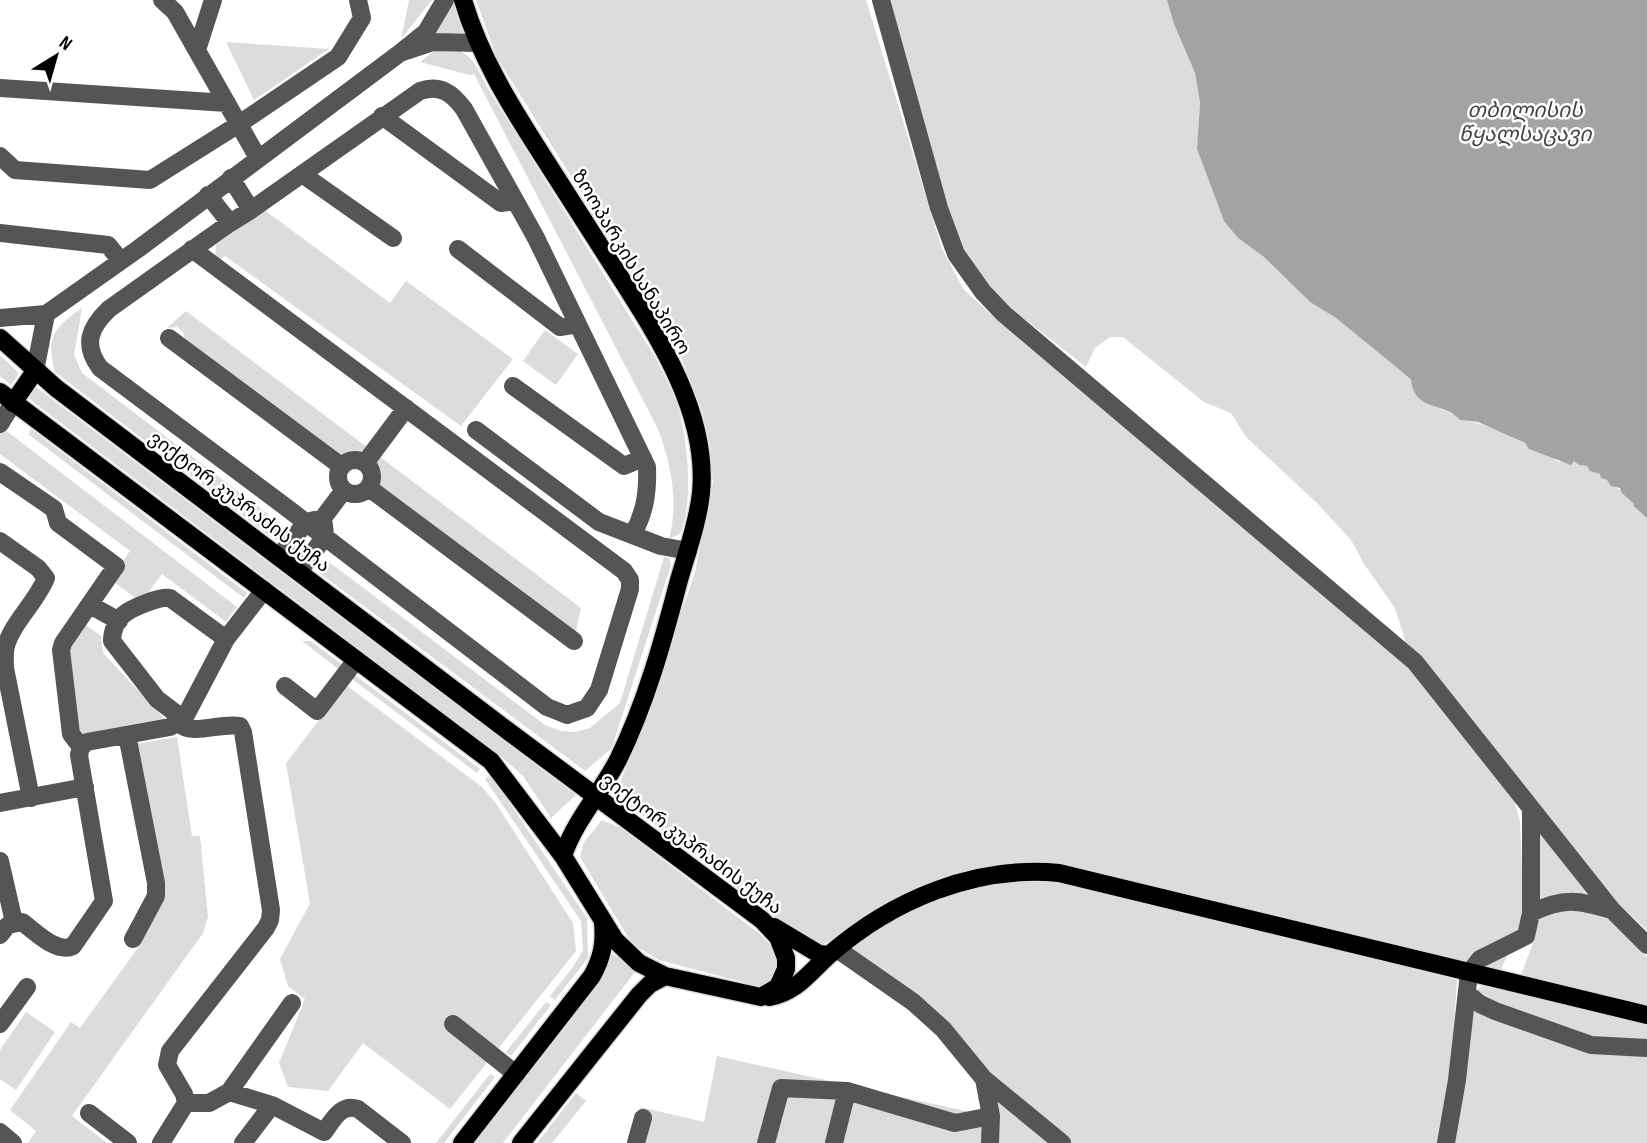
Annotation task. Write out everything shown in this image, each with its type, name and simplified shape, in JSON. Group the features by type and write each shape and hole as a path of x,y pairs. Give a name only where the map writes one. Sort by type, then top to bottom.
{"main road":[{"name":"ზოოპარკის სანაპირო","path":"463,0 478,43 501,90 645,317 678,379 695,423 702,456 701,494 688,551 652,674 608,780 575,828 563,856"},
{"name":"ვიქტორ კუპრაძის ქუჩა","path":"0,338 34,371 762,920 778,937 786,958 786,969 778,987 761,998"},
{"path":"34,371 7,398 491,761 563,856 603,923 631,957 651,971 761,998 782,995 871,923 925,895 994,874 1034,870 1059,873 1647,1015"},
{"path":"762,920 819,954 833,952"},
{"path":"462,1143 564,1013 599,963 603,949 603,923"},
{"path":"521,1143 639,995 649,984 665,976"}],"street":[{"path":"162,0 175,12 258,158"},
{"path":"197,50 213,0"},
{"path":"0,156 15,170 150,180 338,57 362,18 358,0"},
{"path":"0,318 46,314 121,261 426,32 445,0"},
{"path":"881,0 939,208 956,254 984,292 1004,314 1415,662 1612,909 1647,945"},
{"path":"400,52 433,42 478,43"},
{"path":"192,249 624,571 630,580 630,589 599,690 587,708 566,715 547,707 318,525 100,368 92,357 89,345 92,330 109,309 192,249 302,174 382,116 419,91 430,87 455,96 515,201 647,467 648,484 643,515 633,534"},
{"path":"0,88 227,103"},
{"path":"382,116 500,203 515,201"},
{"path":"302,174 393,238"},
{"path":"231,178 251,210"},
{"path":"208,195 230,223"},
{"path":"0,233 108,245 121,261"},
{"path":"458,249 561,327 578,324"},
{"path":"34,371 46,314"},
{"path":"169,338 341,466"},
{"path":"513,386 624,467 643,458"},
{"path":"0,424 7,398"},
{"path":"365,463 406,408"},
{"path":"476,430 599,522 661,546 688,551"},
{"path":"355,459 365,463 372,477 369,488 354,494 344,490 337,476 341,466 355,459"},
{"path":"0,472 54,509 58,523 116,566 62,643 61,650 71,734 80,747 79,755 104,901 101,909 68,949 58,947 22,922 8,925 0,935"},
{"path":"369,488 574,641"},
{"path":"279,557 318,525 344,490"},
{"path":"299,572 318,525"},
{"path":"0,541 38,568 46,578 42,589 3,645 5,668 31,798"},
{"path":"80,747 87,742 170,727 180,721 226,639 264,590"},
{"path":"161,1143 186,1103 184,1094 167,1065 170,1051 266,928 271,910 240,726 229,724 188,730 157,699 112,641 112,631 124,615 162,597 170,598 226,639"},
{"path":"90,605 119,621"},
{"path":"285,686 317,711 356,660"},
{"path":"127,735 156,883 156,895 133,940"},
{"path":"0,803 85,787"},
{"path":"1446,1143 1457,1080 1469,973 1480,959 1525,936 1531,913 1531,808"},
{"path":"0,861 14,922"},
{"path":"1531,913 1553,902 1583,901 1612,909"},
{"path":"833,952 913,1002 943,1029 984,1079 1062,1143"},
{"path":"0,1024 27,987"},
{"path":"1467,993 1480,1004 1495,1011 1591,1045 1647,1048"},
{"path":"186,1103 209,1103 229,1092 292,1003"},
{"path":"453,1024 516,1074"},
{"path":"984,1079 991,1116 990,1143"},
{"path":"766,1143 781,1088 847,1091 955,1123 991,1116"},
{"path":"834,1143 847,1091"},
{"path":"229,1092 272,1105 320,1137 342,1109 358,1109 402,1143"},
{"path":"243,1143 272,1105"},
{"path":"89,1113 128,1143"},
{"path":"636,1143 643,1118"},
{"path":"0,1132 13,1143"}],"shaded area":[{"path":"409,0 432,0 401,39"},
{"path":"453,0 456,0 467,34 432,34"},
{"path":"476,0 866,0 942,249 964,290 1026,345 1401,657 1512,793 1520,821 1523,900 1520,929 1499,973 1074,870 1014,863 964,871 820,946 805,940 736,887 740,880 676,831 671,837 618,798 617,790 639,736 695,572 713,482 710,445 702,411 676,344 497,58"},
{"path":"889,0 1167,0 1195,73 1200,103 1197,149 1224,221 1238,238 1264,257 1310,302 1336,318 1401,371 1440,409 1456,415 1460,420 1484,425 1559,462 1574,460 1579,465 1587,466 1623,493 1635,504 1633,507 1647,518 1647,930 1615,901 1407,647 1395,608 1364,564 1351,540 1318,504 1246,437 1231,413 1204,402 1123,337 1110,337 1095,348 1086,367 999,299 961,247 946,206"},
{"path":"226,42 329,49 254,100"},
{"path":"452,48 470,58 477,68 669,384 684,431 688,468 687,505 680,534 669,539 673,511 672,483 658,429 474,74 420,62 434,51"},
{"path":"263,209 390,303 406,281 513,359 461,426 225,256 218,261 215,257 216,245"},
{"path":"82,308 74,355 82,373 281,524 277,530 287,537 276,540 267,534 55,372 51,350 54,335 64,322"},
{"path":"186,311 581,608 575,636 377,487 376,469 369,458 357,455 339,459 186,345 183,332 177,327 167,328"},
{"path":"545,330 578,354 556,385 523,361"},
{"path":"0,355 19,373 11,385 0,376"},
{"path":"36,387 576,795 551,818 523,776 502,757 28,398"},
{"path":"0,426 237,607 226,622 162,574 141,602 110,579 130,551 0,454"},
{"path":"31,429 247,593 244,598 28,434"},
{"path":"664,557 669,558 671,565 613,744 611,749 585,771 323,576 315,563 316,559 325,566 329,562 545,725 561,731 575,732 590,728 620,703"},
{"path":"83,623 101,636 103,653 165,719 160,725 81,735 75,730 69,643"},
{"path":"302,641 311,641 344,666 341,671"},
{"path":"355,675 480,769 477,773 352,679"},
{"path":"346,685 482,787 495,802 573,923 576,951 450,1109 363,1043 328,1091 288,1087 279,1063 305,999 288,986 280,959 310,903 286,763"},
{"path":"177,737 192,836 200,836 208,917 203,933 72,1116 107,1143 28,1143 36,1131 10,1110 71,1022 80,1028 140,945 136,942 161,900 135,744"},
{"path":"488,776 494,780 587,918 588,958 555,1000 550,996 583,950 581,921 485,779"},
{"path":"602,820 621,828 761,935 779,955 774,980 761,987 659,960 632,944 580,857 584,842"},
{"path":"1539,823 1606,916 1647,957 1647,1006 1520,978 1536,935"},
{"path":"1033,879 1099,888 1457,980 1451,1076 1439,1143 1068,1143 847,953 894,918 934,897 990,883"},
{"path":"612,954 626,962 635,972 503,1143 468,1143"},
{"path":"1486,984 1647,1024 1647,1143 1450,1143 1476,990"},
{"path":"546,1002 551,1005 511,1056 506,1052"},
{"path":"26,1012 55,1032 16,1090 0,1079 0,1050"},
{"path":"717,1056 988,1116 986,1143 630,1143 640,1107 704,1122"},
{"path":"490,1074 495,1077 444,1143 436,1143"},
{"path":"576,1093 586,1101 552,1143 537,1143"},
{"path":"996,1099 1055,1143 997,1143 1000,1119"}],"water":[{"name":"თბილისის წყალსაცავი","path":"1167,0 1647,0 1647,518 1633,506 1620,488 1611,486 1600,474 1590,471 1587,466 1574,461 1571,465 1529,449 1525,443 1478,422 1460,420 1454,414 1424,402 1413,390 1411,380 1401,371 1336,318 1310,302 1264,257 1238,238 1224,221 1197,149 1200,103 1195,73"}]}
